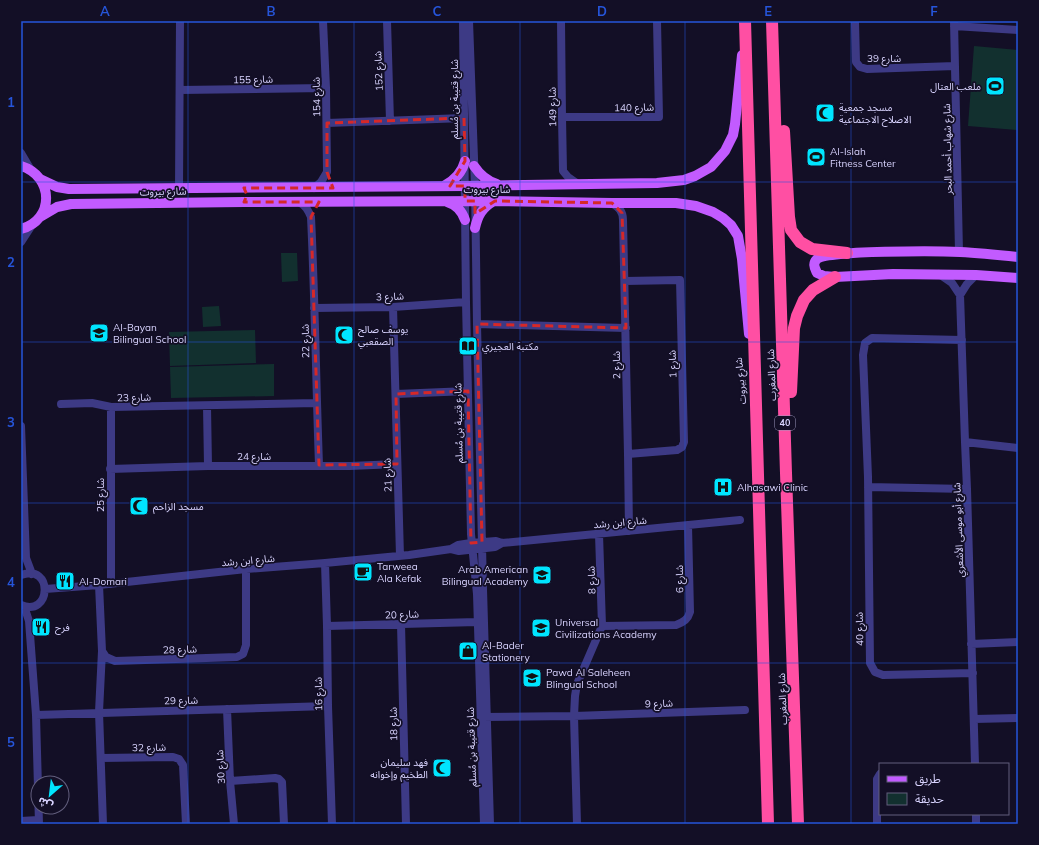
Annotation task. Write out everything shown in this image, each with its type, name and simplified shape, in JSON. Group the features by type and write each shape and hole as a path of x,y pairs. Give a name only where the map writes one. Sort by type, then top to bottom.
{"highway":[{"name":"شارع المغرب","path":"745,21 768,824"},
{"name":"شارع المغرب","path":"773,21 798,824"},
{"path":"773,21 777,35 791,230 800,242 812,249 847,253"},
{"path":"786,473 794,328 797,316 804,300 813,290 835,277"}],"main road":[{"name":"شارع بيروت","path":"40,179 65,189 578,185 658,182 690,179 711,167 715,163 725,151 734,130 745,21"},
{"path":"444,186 458,176 465,161"},
{"path":"21,166 31,170 40,179 46,195 45,207 40,217 32,225 21,229"},
{"path":"474,166 486,179 503,186"},
{"path":"111,204 109,198 112,194 150,193 168,188"},
{"path":"244,188 247,195 244,202"},
{"path":"443,201 452,203 459,208 462,211 465,220"},
{"path":"476,228 480,212 495,201"},
{"name":"شارع بيروت","path":"40,217 54,209 71,204 495,201 676,203 696,206 719,215 734,228 738,236 742,258 756,422"},
{"path":"1018,257 959,252 904,251 847,253 822,256 817,258 814,262 814,267 817,273 824,276 835,277 893,274 939,274 1018,278"}],"street":[{"path":"179,188 180,21"},
{"name":"شارع 154","path":"323,21 326,88 327,172"},
{"name":"شارع 152","path":"387,21 390,121"},
{"name":"شارع قتيبة بن مُسلم","path":"463,21 465,161 470,186"},
{"name":"شارع قتيبة بن مُسلم","path":"470,21 474,166 470,186 470,201 476,228 482,545 484,824"},
{"name":"شارع 149","path":"561,21 563,171 568,178 578,185"},
{"name":"شارع 140","path":"562,117 659,117 657,21"},
{"name":"شارع 39","path":"855,21 856,62 860,67 867,69 955,66"},
{"path":"954,24 1018,30"},
{"name":"شارع شهاب أحمد البحر","path":"954,24 959,252"},
{"name":"شارع 155","path":"180,90 326,88"},
{"path":"326,123 464,118"},
{"path":"21,153 31,170"},
{"path":"314,188 321,182 327,172"},
{"path":"327,172 330,180 338,188"},
{"name":"شارع قتيبة بن مُسلم","path":"470,201 465,220 472,547 477,594 477,622 490,824"},
{"path":"299,202 308,209 311,217"},
{"path":"311,217 321,202"},
{"name":"شارع 2","path":"612,203 620,210 623,216 629,531"},
{"name":"شارع 22","path":"311,217 318,465"},
{"path":"21,242 32,225"},
{"path":"939,274 952,283 960,295 967,284 976,275"},
{"name":"شارع 1","path":"625,281 680,280 684,442 682,447 677,450 628,454"},
{"name":"شارع أبو موسى الأشعري","path":"960,295 975,763"},
{"name":"شارع 3","path":"314,308 393,307 466,302"},
{"name":"شارع 21","path":"393,307 400,556"},
{"path":"477,324 626,328"},
{"name":"شارع 40","path":"962,340 872,338 866,343 863,354 868,487 870,663 875,672 883,675 972,673"},
{"path":"396,394 468,391"},
{"name":"شارع 23","path":"61,404 92,403 111,407 316,403"},
{"path":"207,406 208,466"},
{"name":"شارع 25","path":"111,407 111,584"},
{"path":"21,426 22,494 26,558 32,574"},
{"path":"965,442 1018,448"},
{"name":"شارع 24","path":"110,469 208,466 397,464"},
{"path":"868,487 967,489"},
{"name":"شارع ابن رشد","path":"46,589 400,556 451,549 459,551 482,545 495,547 502,543 740,520"},
{"name":"شارع 6","path":"602,626 676,625 683,623 688,618 690,612 688,525"},
{"name":"شارع 8","path":"600,534 602,626"},
{"path":"26,558 21,574 32,574 37,576 41,579 46,589 43,599 35,606 29,620"},
{"name":"شارع 16","path":"325,563 332,824"},
{"name":"شارع 28","path":"102,651 106,657 115,661 237,657 243,654 246,645 246,570"},
{"path":"99,585 102,651 100,712 103,824"},
{"path":"22,605 35,606"},
{"path":"21,821 38,822 36,715 29,620 22,605"},
{"name":"شارع 20","path":"327,626 477,622"},
{"name":"شارع 18","path":"401,624 406,824"},
{"path":"577,824 574,716 575,696 577,684 602,626"},
{"path":"971,644 1018,642"},
{"name":"شارع 29","path":"36,715 328,706"},
{"name":"شارع 30","path":"228,709 230,781 234,824"},
{"name":"شارع 9","path":"484,717 574,716 746,710"},
{"path":"974,719 1018,718"},
{"name":"شارع 32","path":"101,758 173,757 179,759 183,765 186,824"},
{"path":"877,824 877,779 879,776"},
{"path":"230,781 280,779 282,782 284,824"}],"highlighted area":[{"path":"464,118 465,161 450,186 465,186 465,201 475,201 475,214 495,201 612,203 622,213 626,328 477,324 482,542 471,543 468,391 396,394 397,464 319,465 311,217 319,202 244,202 247,195 244,188 333,188 327,172 327,123"}],"green space":[{"name":"ملعب العتال","path":"974,46 1018,50 1017,130 968,126"},
{"path":"281,253 297,253 298,281 282,282"},
{"path":"219,306 221,326 203,327 202,307"},
{"path":"255,330 256,363 170,366 169,332"},
{"path":"274,364 274,396 171,398 170,367"}],"place":[{"name":"ملعب العتال","path":"995,86"},
{"name":"مسجد جمعية الاصلاح الاجتماعية","path":"825,113"},
{"name":"Al-Islah Fitness Center","path":"816,157"},
{"name":"Al-Bayan Bilingual School","path":"99,333"},
{"name":"يوسف صالح الصقعبي","path":"344,335"},
{"name":"مكتبة العجيري","path":"468,346"},
{"name":"Alhasawi Clinic","path":"723,487"},
{"name":"مسجد الزاحم","path":"139,506"},
{"name":"Tarweea Ala Kefak","path":"363,572"},
{"name":"Arab American Bilingual Academy","path":"542,575"},
{"name":"Al-Domari","path":"65,581"},
{"name":"فرح","path":"41,627"},
{"name":"Universal Civilizations Academy","path":"541,628"},
{"name":"Al-Bader Stationery","path":"468,651"},
{"name":"Pawd Al Saleheen Blingual School","path":"532,678"},
{"name":"فهد سليمان الطخيم وإخوانه","path":"442,768"}]}
